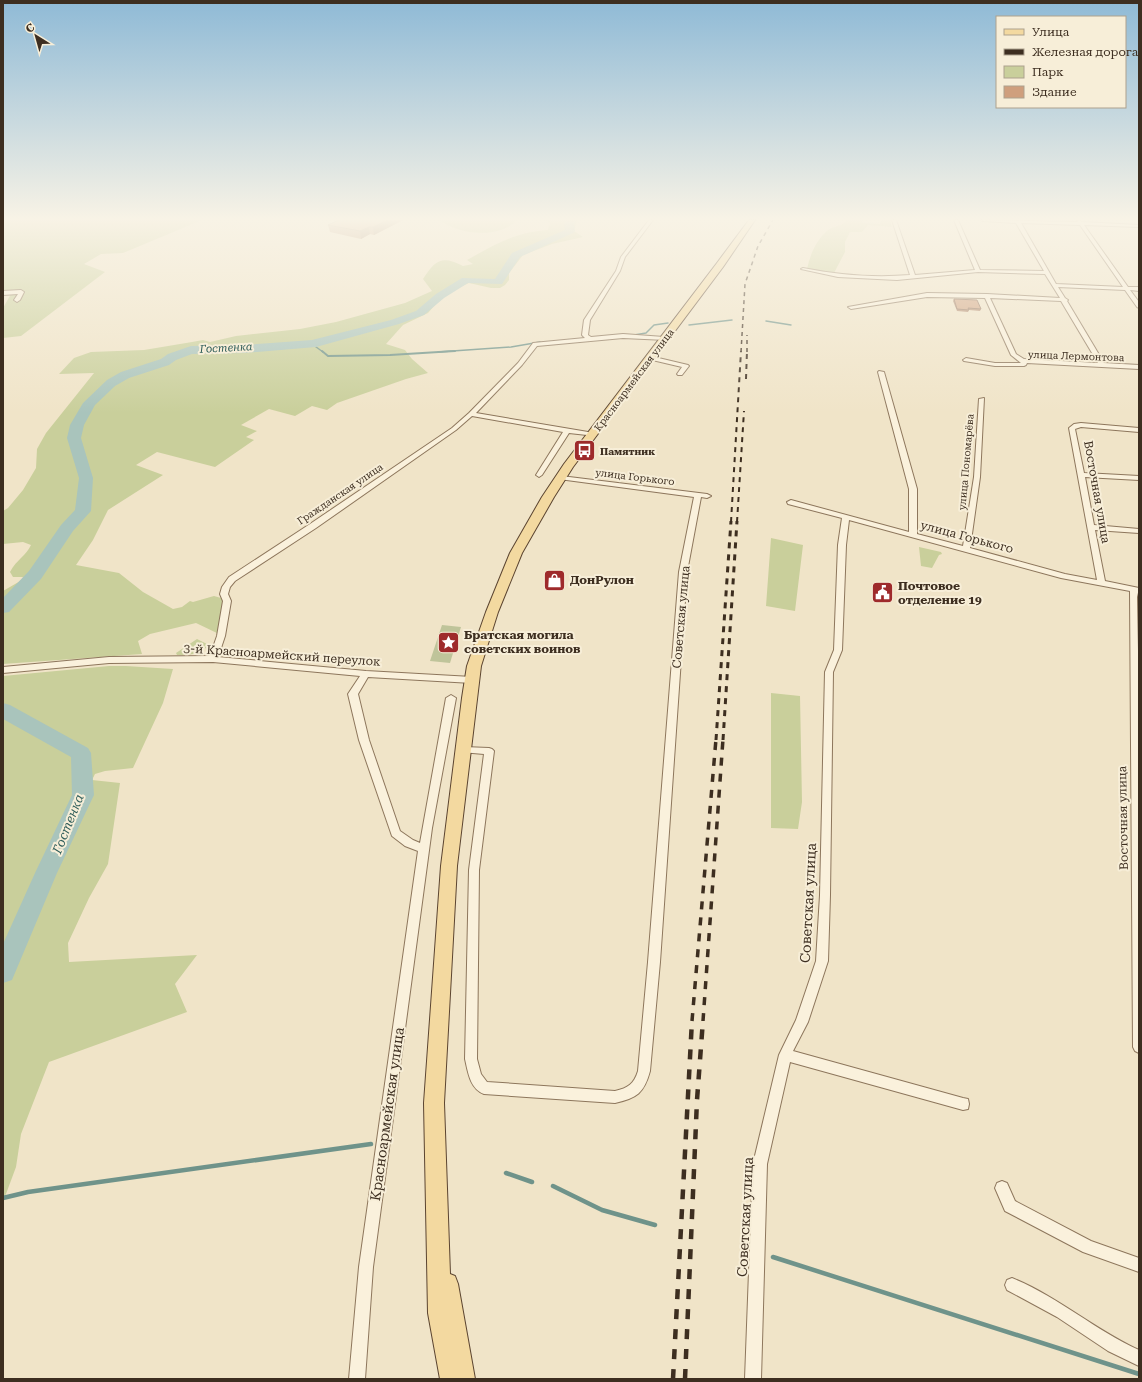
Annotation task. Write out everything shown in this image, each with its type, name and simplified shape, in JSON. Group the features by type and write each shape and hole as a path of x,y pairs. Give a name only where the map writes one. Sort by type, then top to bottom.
{"main road":[{"name":"Красноармейская улица","path":"452,1379 440,1313 434,1103 449,866 474,666 492,612 516,553 560,478 594,435 705,284"},
{"name":"Красноармейская улица","path":"438,1220 463,1379"}],"street":[{"path":"609,284 586,320 585,335 590,339 623,336 664,339"},
{"path":"1125,284 1139,306"},
{"path":"1056,285 1139,289"},
{"path":"1056,285 1103,366"},
{"path":"3,293 21,292 17,300"},
{"path":"851,307 927,295 1064,300"},
{"path":"987,296 1014,355 1023,361"},
{"name":"Гражданская улица","path":"213,659 221,636 227,601 224,594 226,587 232,579 423,451 471,414 520,364 535,344 590,339"},
{"path":"650,358 686,366 680,374"},
{"name":"улица Лермонтова","path":"966,360 984,364 1014,366 1024,364 1023,361 1139,368"},
{"path":"881,372 912,489 913,536"},
{"name":"улица Пономарёва","path":"966,550 977,477 982,399"},
{"path":"471,414 594,435"},
{"name":"Восточная улица","path":"1102,584 1072,428 1076,425 1081,425 1139,430"},
{"path":"539,474 567,430"},
{"path":"1082,475 1139,478"},
{"name":"улица Горького","path":"560,478 703,495"},
{"name":"Советская улица","path":"464,750 489,751 474,870 471,1059 475,1077 484,1088 615,1097 629,1094 641,1084 644,1071 654,962 683,572 703,495"},
{"name":"улица Горького","path":"791,502 1064,576 1137,590"},
{"name":"Советская улица","path":"753,1379 760,1164 785,1054 802,1022 822,961 825,895 829,672 838,650 842,545 846,517"},
{"path":"1090,527 1139,531"},
{"name":"Восточная улица","path":"1137,590 1133,597 1139,1047"},
{"name":"3-й Красноармейский переулок","path":"3,670 109,660 213,659 366,674 472,680"},
{"path":"366,674 353,694 364,740 396,833 409,843 424,849"},
{"name":"Красноармейская улица","path":"357,1379 366,1267 427,828 451,698"},
{"path":"785,1054 963,1104"},
{"path":"1002,1188 1010,1206 1088,1247 1139,1265"},
{"path":"1012,1285 1062,1312 1113,1346 1139,1358"}],"green space":[{"path":"3,284 89,284 21,336 3,338 3,308 11,294 3,294"},
{"path":"427,284 466,284 453,290 441,298 428,313 403,325 386,344 405,350 412,359 428,373 337,403 327,410 312,406 295,416 269,409 241,425 257,431 246,437 254,440 215,467 157,452 136,465 163,475 108,510 93,540 76,565 119,573 143,592 173,609 182,607 190,601 193,602 214,596 221,598 223,602 219,634 196,623 150,634 138,641 142,654 3,664 3,591 22,580 23,577 13,577 10,572 31,545 23,542 3,544 3,511 8,508 23,490 36,468 37,449 46,433 94,373 59,374 74,358 91,352 144,350 203,340 210,342 236,336 300,329 336,322 405,303 432,291"},
{"path":"476,284 505,284 500,288 491,288"},
{"path":"771,538 803,545 795,611 766,606"},
{"path":"919,547 941,552 942,554 939,555 932,568 921,566"},
{"path":"442,625 461,627 450,663 430,661"},
{"path":"197,639 209,645 198,653 177,655 176,653"},
{"path":"109,666 173,669 163,703 133,768 105,771 95,774 92,780 120,783 108,864 89,898 68,943 69,962 197,955 175,984 187,1012 49,1062 21,1134 16,1167 3,1202 3,676"},
{"path":"771,693 800,696 802,802 798,829 771,828"}],"building":[{"path":"954,299 977,300 981,309 957,309"}],"waterway":[{"name":"Гостенка","path":"3,608 35,575 67,528 83,511 86,478 74,438 77,425 90,403 111,383 125,375 165,362 172,357 191,350 245,349 312,344 395,322 420,313 440,296 459,284"},
{"path":"689,325 732,320"},
{"path":"766,321 791,325"},
{"path":"634,335 646,333 654,325 668,323"},
{"path":"438,352 511,347 540,342"},
{"path":"312,344 323,352"},
{"path":"322,351 328,356 390,355 455,351"},
{"name":"Гостенка","path":"3,710 81,753 83,795 46,873 3,972"},
{"path":"3,1198 28,1192 371,1144"},
{"path":"506,1173 532,1182"},
{"path":"553,1186 602,1210 655,1225"},
{"path":"773,1257 1139,1374"}],"railway":[{"path":"741,352 745,284"},
{"path":"747,335 747,351"},
{"path":"731,522 741,351"},
{"path":"746,379 747,351"},
{"path":"737,522 744,411"},
{"path":"716,740 731,521"},
{"path":"723,740 737,521"},
{"path":"692,1021 716,739"},
{"path":"703,1021 723,739"},
{"path":"673,1379 692,1020"},
{"path":"685,1379 697,1100 703,1020"}],"place":[{"name":"Памятник","path":"585,451"},
{"name":"ДонРулон","path":"555,580"},
{"name":"Почтовое отделение 19","path":"882,593"},
{"name":"Братская могила советских воинов","path":"448,642"}]}
